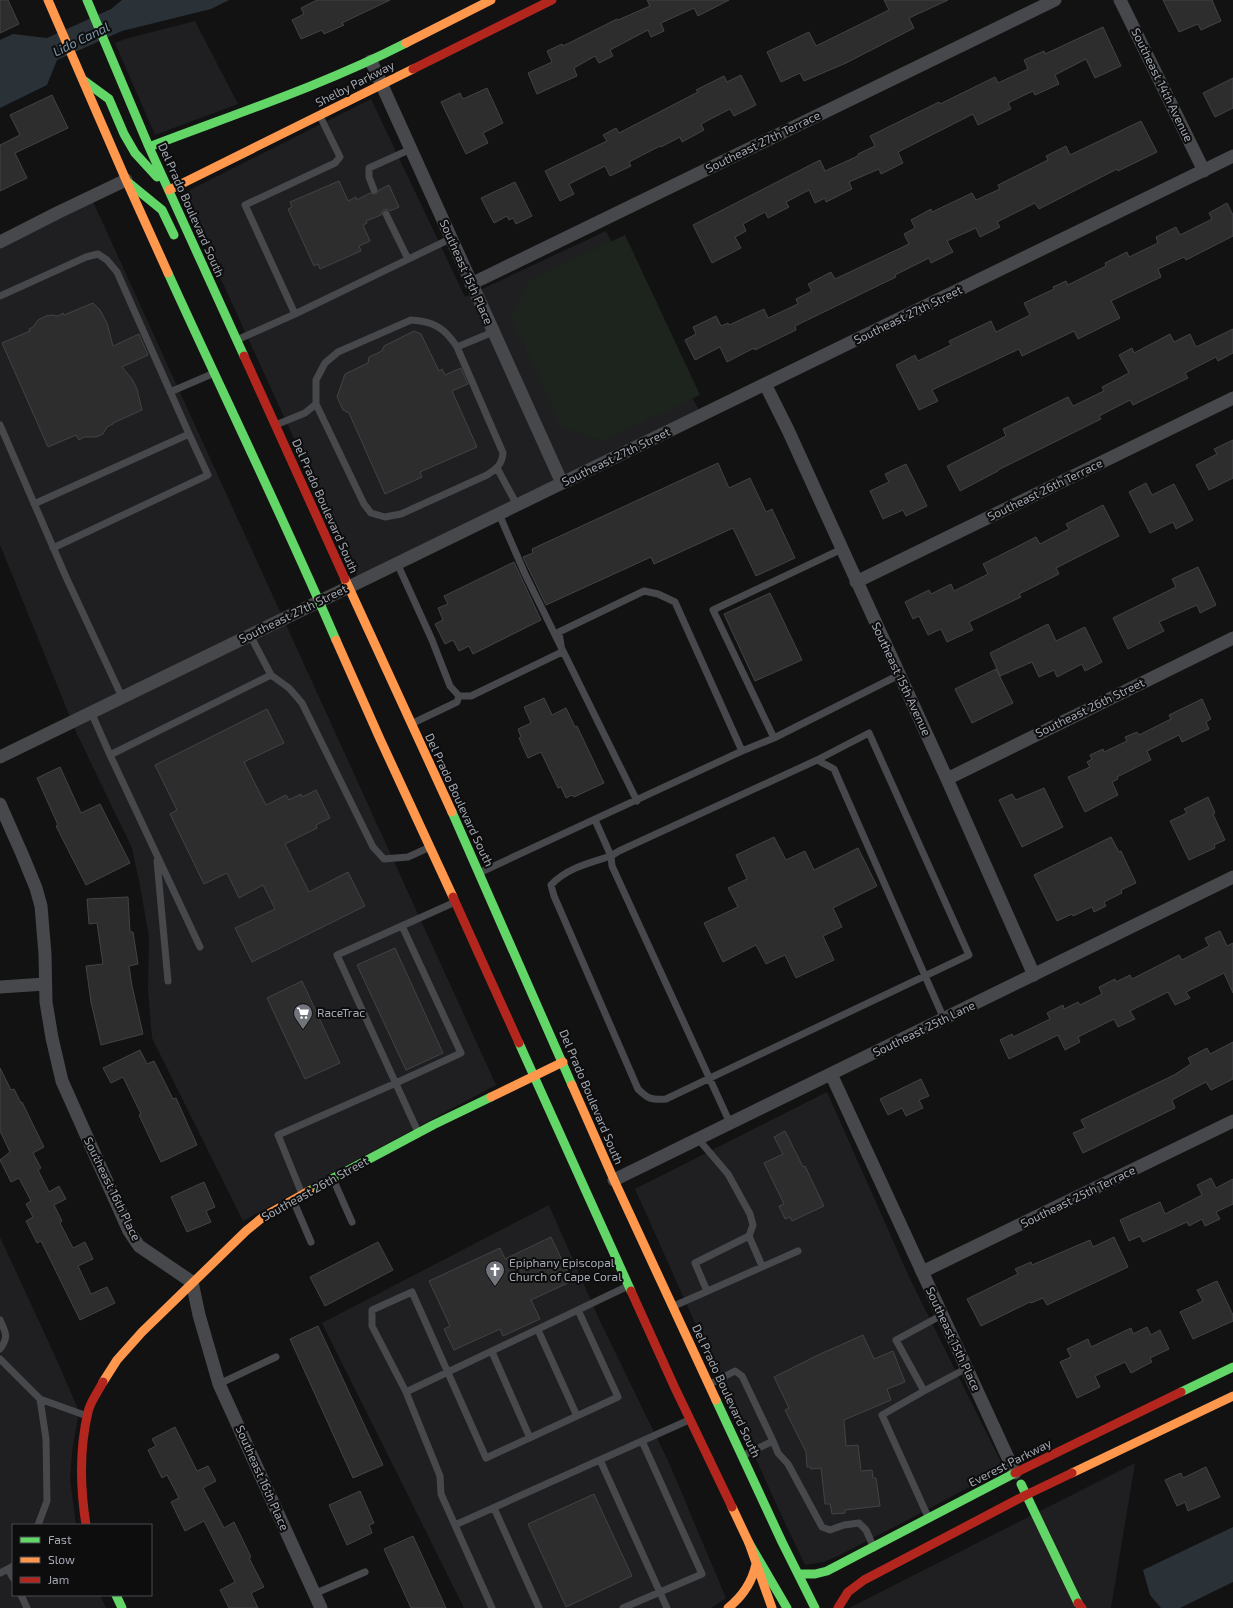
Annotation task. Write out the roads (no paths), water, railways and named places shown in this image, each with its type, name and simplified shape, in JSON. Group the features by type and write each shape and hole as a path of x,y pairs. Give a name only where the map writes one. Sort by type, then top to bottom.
{"main road":[{"path":"48,0 126,180 214,373 291,536 380,739 533,1077 748,1544 772,1608"},
{"name":"Del Prado Boulevard South","path":"87,0 149,147 348,587 480,873 614,1180 742,1456 815,1608"},
{"name":"Shelby Parkway","path":"149,147 292,93 371,60 491,0"},
{"name":"Shelby Parkway","path":"169,190 552,0"},
{"path":"83,80 109,100 124,134 135,153 169,190"},
{"path":"126,180 162,210 178,242"},
{"path":"198,280 219,301"},
{"name":"Southeast 26th Street","path":"86,1524 81,1499 80,1474 81,1455 88,1411 96,1393 117,1360 142,1332 192,1282 263,1217 302,1194 419,1133 563,1062"},
{"name":"Everest Parkway","path":"798,1574 815,1574 827,1570 874,1548 1015,1472 1233,1367"},
{"path":"838,1608 848,1592 864,1580 1026,1496 1233,1396"},
{"name":"Southeast 15th Place","path":"1015,1472 1080,1606"},
{"path":"748,1544 787,1608"},
{"path":"728,1608 742,1596 750,1585 756,1564"},
{"path":"116,1596 122,1608"}],"street":[{"name":"Southeast 27th Terrace","path":"471,284 1055,0"},
{"name":"Southeast 14th Avenue","path":"1120,0 1204,171"},
{"name":"Southeast 15th Place","path":"371,60 562,483"},
{"name":"Southeast 27th Street","path":"0,757 1233,156"},
{"path":"0,242 126,180"},
{"name":"Southeast 15th Avenue","path":"765,384 788,430 856,582 947,778 1034,975"},
{"name":"Southeast 26th Terrace","path":"856,582 1233,398"},
{"name":"Southeast 26th Street","path":"947,778 1233,638"},
{"name":"Southeast 16th Place","path":"0,804 36,888 41,906 44,940 46,1002 52,1038 62,1081 129,1231 139,1246 192,1282 199,1315 219,1384 321,1608"},
{"name":"Southeast 25th Lane","path":"614,1180 1233,877"},
{"path":"0,987 46,984"},
{"name":"Southeast 15th Place","path":"831,1074 1015,1472"},
{"name":"Southeast 25th Terrace","path":"922,1272 1233,1121"}],"lane":[{"path":"295,314 245,205 335,162 340,157 320,115"},
{"path":"374,190 368,177 369,168 412,149"},
{"path":"386,214 408,259"},
{"path":"237,340 295,314 452,238"},
{"path":"0,296 86,257 98,254 107,260 117,272 208,475 53,548"},
{"path":"411,320 432,323 448,334 457,347 504,454 502,461 497,468 487,475 401,514 385,517 371,513 364,504 316,404 316,380 324,363 338,352 411,320"},
{"path":"457,347 493,332"},
{"path":"170,392 214,373"},
{"path":"276,425 306,413 316,404"},
{"path":"0,425 53,548 122,697"},
{"path":"34,504 189,434"},
{"path":"497,468 518,505"},
{"path":"499,514 525,574 562,652 637,801"},
{"path":"774,738 713,610 842,549"},
{"path":"397,563 432,640 450,686 459,696 471,696 562,652"},
{"path":"562,652 559,632 644,591 658,594 675,602 742,751"},
{"path":"250,635 271,675 289,688 302,703 373,847 384,859 408,857 430,847"},
{"path":"110,755 271,675"},
{"path":"480,873 742,751 774,738 899,675"},
{"path":"411,724 457,702 459,696"},
{"path":"91,712 200,947"},
{"path":"869,733 969,955 666,1099 652,1100 638,1088 550,884 565,873 611,856 619,850 817,760 869,733"},
{"path":"817,760 834,769 944,1019"},
{"path":"595,820 611,856 612,866 730,1123"},
{"path":"157,854 168,981"},
{"path":"419,1133 337,956 455,902"},
{"path":"302,1194 278,1135 461,1053 402,926"},
{"path":"698,1140 728,1174 750,1214 753,1225 749,1236 762,1266"},
{"path":"333,1178 352,1222"},
{"path":"293,1200 311,1242"},
{"path":"707,1291 695,1263 749,1236"},
{"path":"673,1306 798,1251"},
{"path":"406,1392 628,1286"},
{"path":"492,1608 441,1494 440,1476 406,1392 372,1326 372,1310 412,1292 486,1458 618,1397 578,1310"},
{"path":"924,1391 896,1340 942,1315"},
{"path":"0,1320 6,1333 5,1341 0,1349"},
{"path":"538,1330 577,1416"},
{"path":"492,1352 530,1438"},
{"path":"219,1384 276,1357"},
{"path":"0,1359 40,1399 87,1416"},
{"path":"929,1519 882,1415 967,1368"},
{"path":"709,1384 735,1371 742,1376 778,1453 788,1464 822,1527 830,1530 844,1525 859,1523 866,1530 874,1548"},
{"path":"38,1524 47,1500 46,1439 40,1399"},
{"path":"455,1525 690,1419"},
{"path":"623,1608 702,1574 642,1441"},
{"path":"742,1456 773,1441"},
{"path":"600,1460 667,1608"},
{"path":"494,1508 539,1608"},
{"path":"0,1573 11,1568"},
{"path":"314,1594 365,1572"},
{"path":"21,1596 27,1608"}],"water":[{"name":"Lido Canal","path":"122,0 229,0 211,9 122,31 57,60 47,85 0,108 0,40 13,34 47,38 111,9"},
{"path":"1233,1527 1233,1582 1180,1608 1161,1608 1150,1595 1143,1570"}],"place":[{"name":"RaceTrac","path":"303,1030"},
{"name":"Epiphany Episcopal Church of Cape Coral","path":"495,1287"}]}
